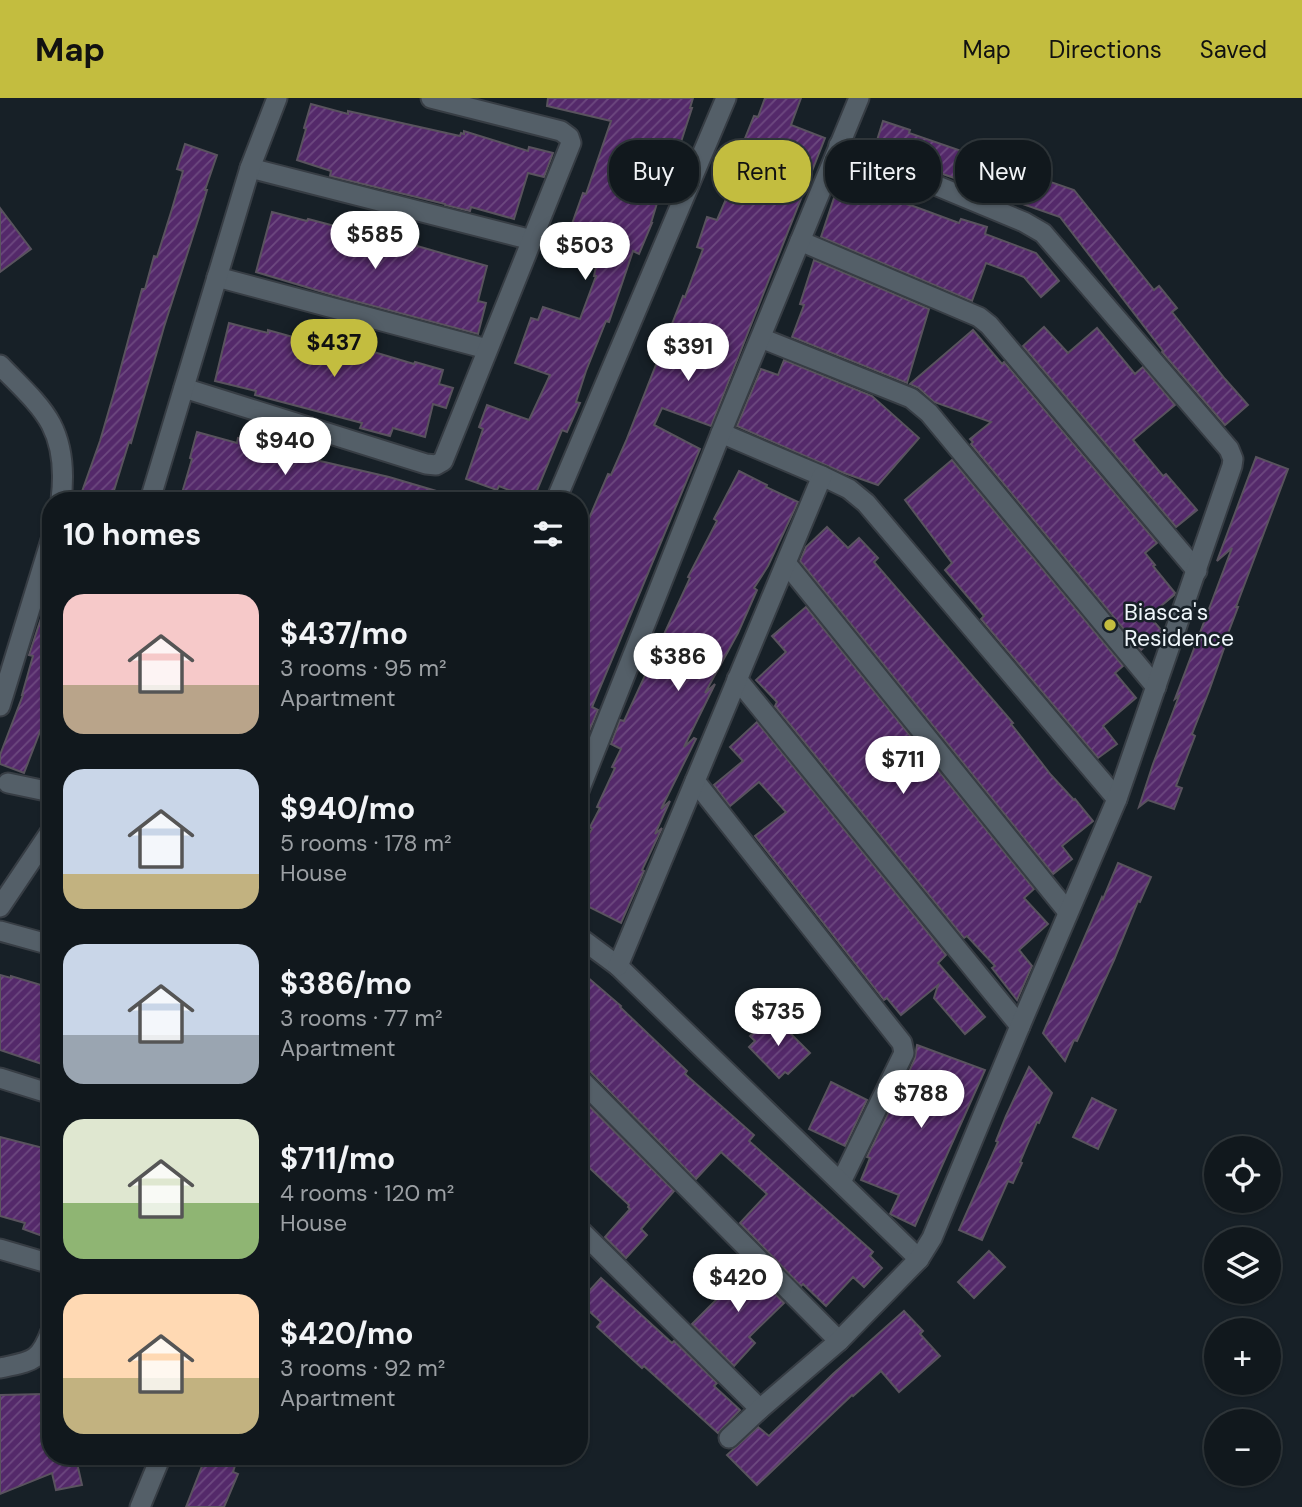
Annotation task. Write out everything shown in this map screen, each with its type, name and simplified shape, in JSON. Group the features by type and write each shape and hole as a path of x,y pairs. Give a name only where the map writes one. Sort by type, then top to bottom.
{"street":[{"path":"152,492 250,168 277,98"},
{"path":"184,388 426,464 436,465 443,461 571,143 569,137 561,131 431,98"},
{"path":"559,492 726,98"},
{"path":"841,140 859,99"},
{"path":"250,168 532,240"},
{"path":"588,769 825,179"},
{"path":"729,1438 839,1341 919,1259 932,1238 1117,799 1232,466 1230,449 1043,233 1024,222 941,187"},
{"path":"800,241 979,317 1196,570"},
{"path":"217,277 487,349"},
{"path":"761,338 919,403 1156,687"},
{"path":"0,365 51,424 61,454 64,480 62,492"},
{"path":"721,433 849,489 866,503 1117,799"},
{"path":"618,966 822,476"},
{"path":"786,562 1068,912"},
{"path":"0,706 42,569"},
{"path":"737,680 1020,1026"},
{"path":"695,781 904,1047 904,1053 841,1182"},
{"path":"8,783 42,790"},
{"path":"0,907 42,844"},
{"path":"0,931 42,943"},
{"path":"588,944 618,966 919,1259"},
{"path":"0,1078 42,1091"},
{"path":"588,1087 839,1341"},
{"path":"588,1238 760,1409"},
{"path":"0,1249 42,1261"},
{"path":"0,1368 28,1362 37,1357 42,1350"},
{"path":"140,1507 157,1465"}],"building":[{"path":"548,98 693,98 682,140 609,140 609,203 657,203 639,254 633,251 609,322 606,321 586,371 576,402 580,403 567,432 562,430 536,492 514,492 499,486 497,490 466,479 483,429 479,427 487,405 529,420 550,375 515,363 531,318 538,320 543,307 580,319 596,276 596,267 561,255 611,121 547,106"},
{"path":"765,98 801,98 791,125 825,138 811,173 811,140 744,140 754,116 758,117"},
{"path":"311,104 460,136 464,131 528,151 529,147 553,153 544,177 528,173 514,219 471,207 470,211 330,176 331,171 297,160"},
{"path":"883,121 929,140 877,140"},
{"path":"185,144 217,155 131,443 129,442 113,492 82,492 100,441 142,289 145,289 154,256 157,257 172,209 183,171 177,169"},
{"path":"941,144 955,149 955,178 941,173"},
{"path":"1051,182 1074,190 1154,290 1159,286 1177,308 1172,312 1248,405 1225,425 1162,352 1060,217 1020,203 1051,203"},
{"path":"724,203 799,203 711,426 662,408 654,425 700,449 592,707 598,710 588,734 588,521 626,441 683,296 685,297 703,249 697,247 707,217 717,220"},
{"path":"832,203 903,203 959,223 961,219 987,227 985,234 1036,253 1059,281 1041,297 1024,277 986,263 972,301 821,237"},
{"path":"0,208 31,249 0,272"},
{"path":"272,212 384,239 385,235 417,243 417,246 487,266 478,301 486,303 478,334 256,272"},
{"path":"814,260 929,309 907,383 792,337 804,305 800,304"},
{"path":"229,323 300,339 301,335 346,347 347,344 443,370 439,384 453,388 446,408 433,404 425,437 393,428 390,436 360,428 362,423 255,395 256,391 215,381"},
{"path":"1044,327 1068,353 1097,328 1135,374 1143,367 1175,405 1133,440 1163,476 1166,474 1197,510 1176,527 1023,346"},
{"path":"973,330 1002,364 1004,362 1157,543 1145,553 1175,593 1149,616 1162,631 1141,650 971,444 973,442 970,439 991,422 934,402 919,388 910,384"},
{"path":"784,360 872,396 919,438 878,485 737,426 761,369 778,375"},
{"path":"197,432 237,443 238,438 265,445 264,448 389,477 440,492 182,492 192,459 190,458"},
{"path":"1256,457 1288,469 1192,734 1195,736 1176,786 1182,788 1174,809 1148,800 1139,807 1179,696 1175,699 1232,548 1217,561"},
{"path":"952,460 1123,666 1115,673 1136,698 1103,726 1117,744 1098,758 981,619 984,616 945,570 952,563 905,500"},
{"path":"739,471 798,502 768,566 754,588 757,590 738,633 705,693 715,684 684,747 696,739 661,809 670,801 655,834 662,828 621,923 588,906 588,835 621,749 611,744 620,720 624,721 690,578 688,577 717,521 714,519"},
{"path":"827,527 848,548 859,538 878,558 874,562 1013,723 1011,724 1051,775 1093,821 1062,846 1072,859 1053,874 800,561 806,547"},
{"path":"806,607 1034,889 1024,898 1048,924 1019,950 1032,966 1017,1000 992,968 995,966 967,936 964,938 775,706 777,702 756,680 786,652 772,636"},
{"path":"42,615 42,726 24,773 0,764 0,755 23,695 33,656 29,655"},
{"path":"757,722 946,955 938,963 985,1017 965,1034 934,998 938,985 901,1015 887,998 884,1000 755,836 786,812 759,782 730,806 714,785 743,761 730,747"},
{"path":"1118,863 1151,877 1077,1041 1074,1040 1065,1061 1043,1033"},
{"path":"0,975 42,985 42,1064 0,1050"},
{"path":"588,978 687,1071 685,1074 754,1135 749,1141 873,1252 870,1256 882,1268 864,1287 853,1277 826,1306 803,1284 801,1286 740,1223 767,1194 721,1152 696,1179 588,1069"},
{"path":"768,1018 778,1029 782,1025 810,1053 788,1074 785,1072 779,1078 749,1047 755,1041 750,1036"},
{"path":"917,1045 985,1070 915,1226 890,1214 899,1195 861,1180 870,1158 867,1157 898,1097 915,1058"},
{"path":"1029,1067 1052,1093 1039,1123 1037,1122 1013,1183 1008,1181 982,1240 959,1230"},
{"path":"831,1082 867,1100 845,1146 809,1129"},
{"path":"1092,1098 1116,1110 1098,1149 1073,1137"},
{"path":"588,1105 674,1191 641,1229 647,1235 626,1258 605,1237 630,1209 588,1166"},
{"path":"0,1137 42,1148 42,1236 23,1229 25,1223 0,1216"},
{"path":"989,1251 1005,1267 974,1298 958,1282"},
{"path":"746,1264 784,1303 749,1337 755,1343 734,1366 692,1324 721,1295 718,1292"},
{"path":"601,1278 672,1343 674,1341 717,1383 714,1386 740,1410 718,1433 597,1327 601,1322 588,1310 588,1292"},
{"path":"904,1311 923,1331 920,1334 940,1356 899,1392 881,1371 757,1485 727,1455 758,1427 769,1436"},
{"path":"42,1394 42,1465 77,1465 82,1485 56,1490 52,1473 0,1494 0,1395"},
{"path":"202,1465 235,1465 233,1472 238,1474 224,1507 186,1507"}],"place":[{"name":"Biasca's Residence","path":"1110,625"}]}
